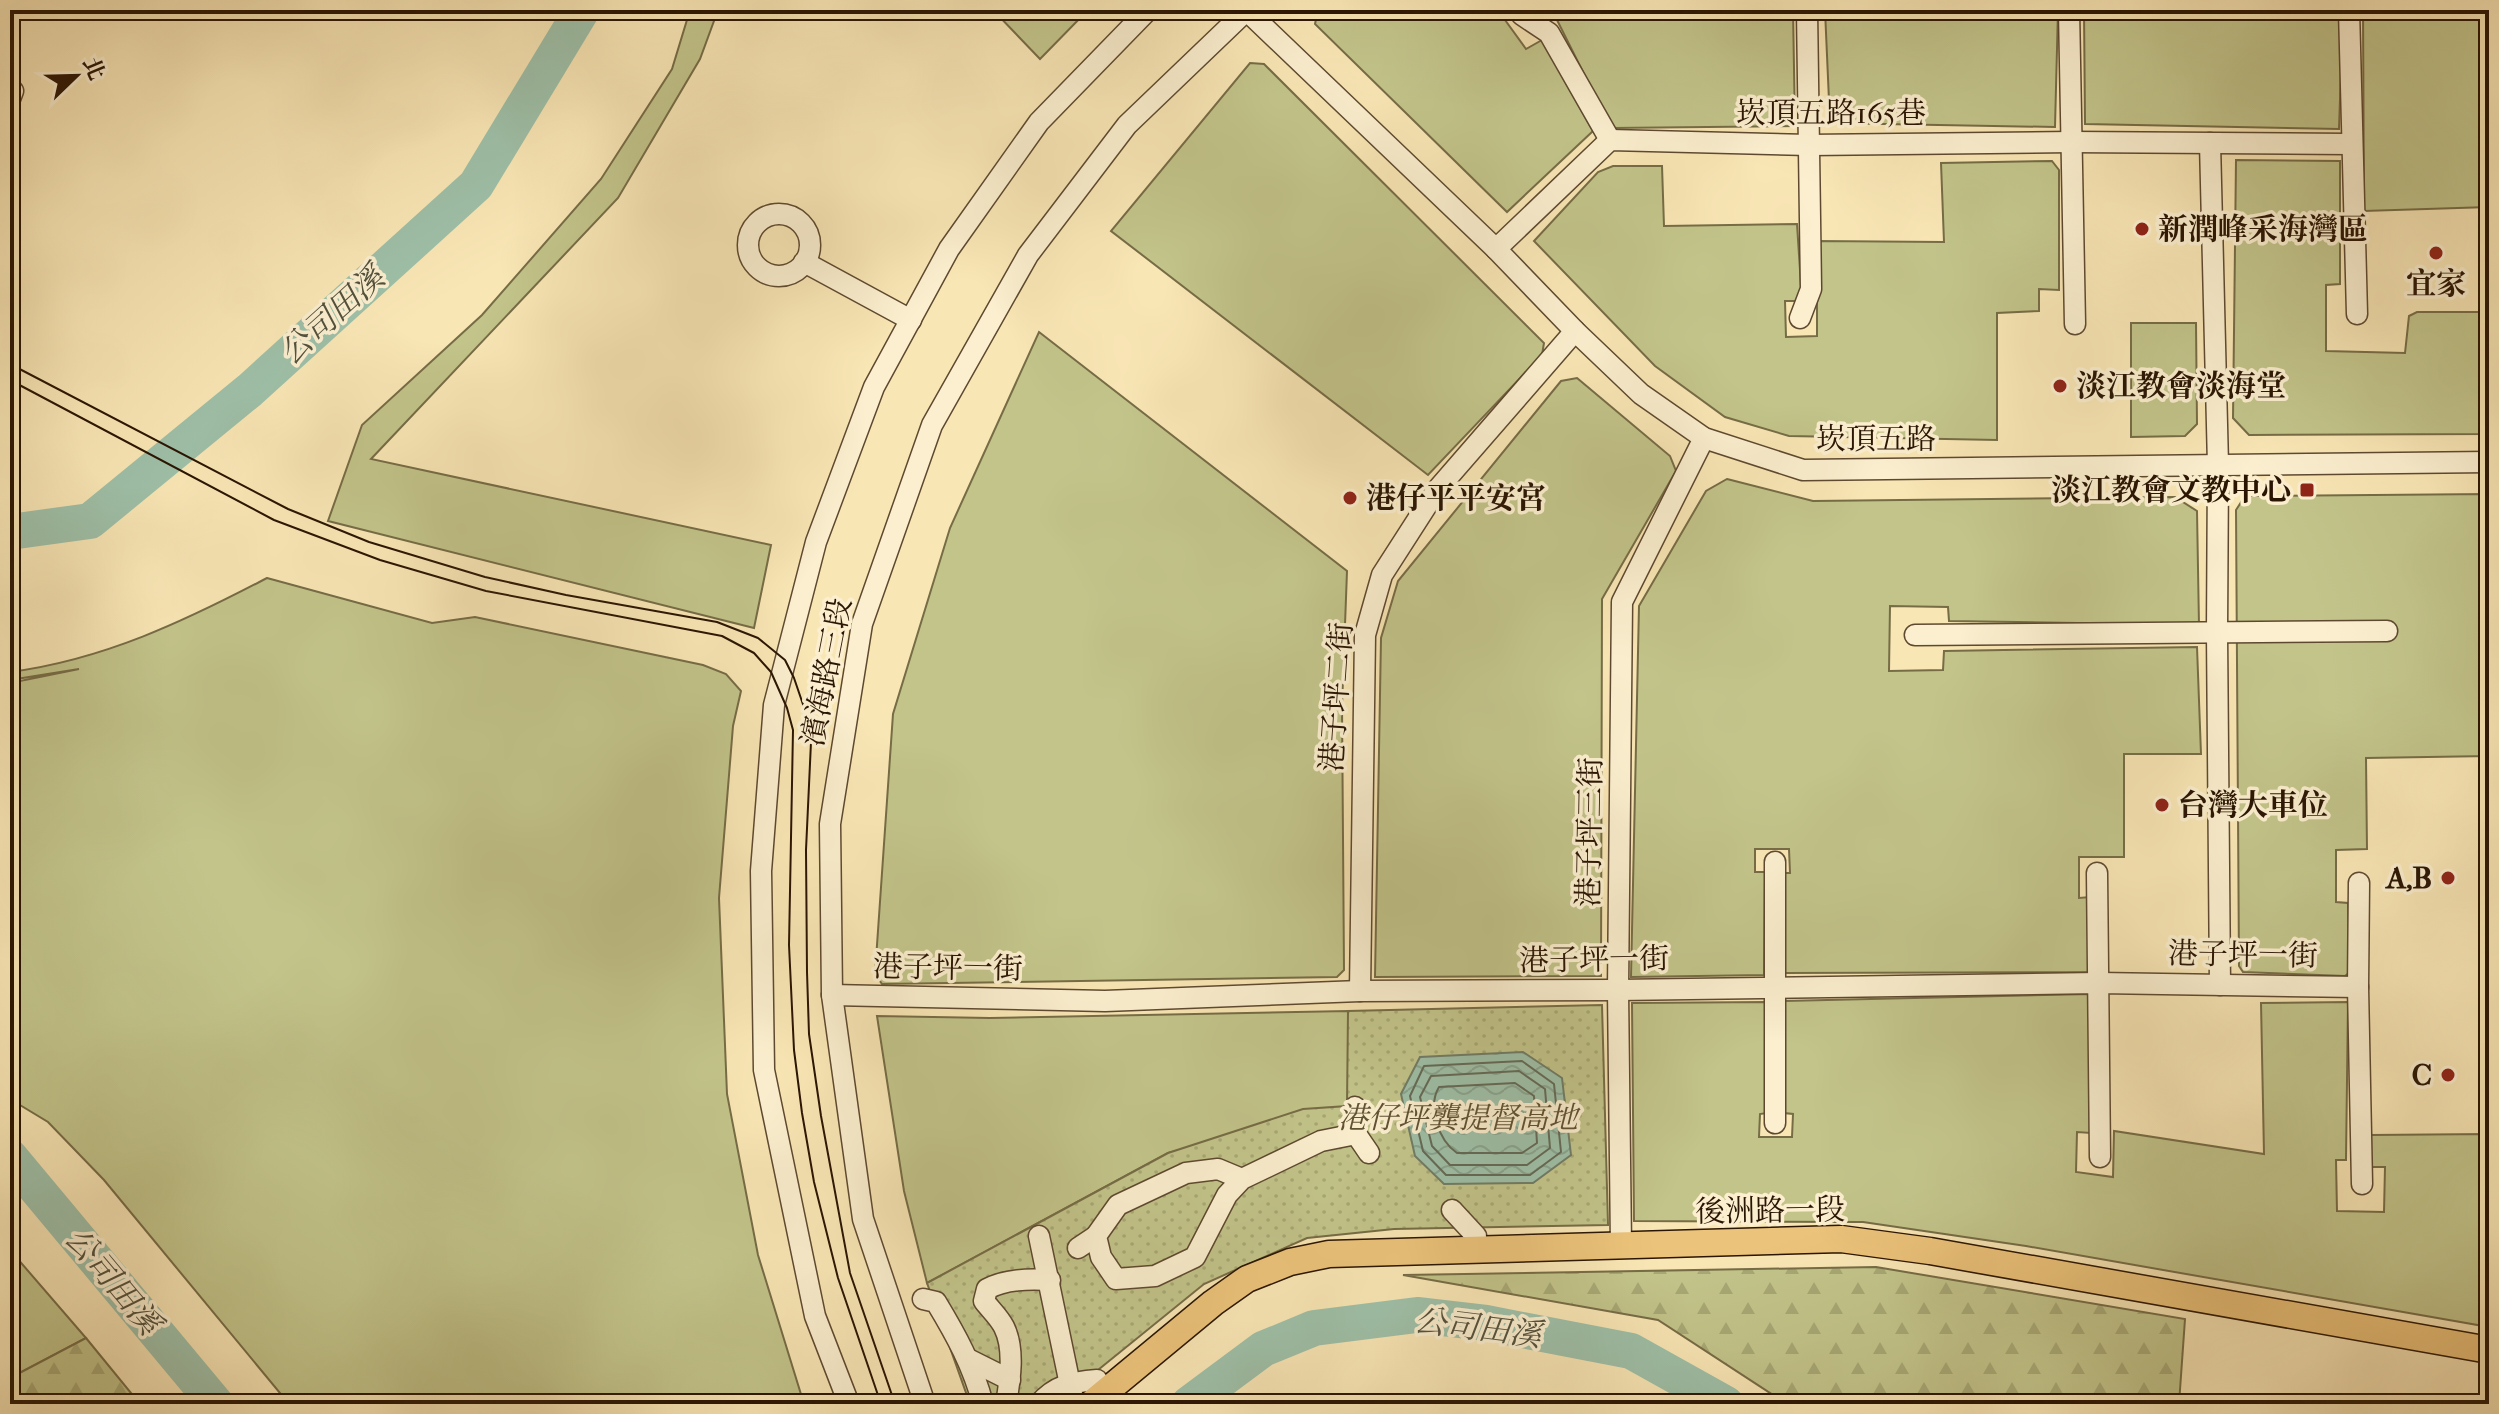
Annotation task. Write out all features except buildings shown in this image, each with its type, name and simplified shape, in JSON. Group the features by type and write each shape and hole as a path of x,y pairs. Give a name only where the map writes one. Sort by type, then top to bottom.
{"main road":[{"name":"後洲路一段","path":"1082,1391 1247,1279 1290,1262 1329,1254 1841,1239 1930,1251 2489,1350"}],"street":[{"name":"濱海路三段","path":"849,1404 815,1316 764,1070 761,871 774,705 816,542 874,387 949,249 1039,122 1148,10"},
{"name":"濱海路三段","path":"925,1404 863,1219 832,995 830,824 862,624 932,425 1028,255 1127,125 1246,10"},
{"name":"崁頂五路","path":"1246,10 1496,249 1641,394 1704,438 1803,470 2489,462"},
{"path":"1800,318 1811,289 1807,10"},
{"path":"2069,10 2075,324"},
{"path":"2349,10 2350,144 2357,314"},
{"path":"1496,249 1610,140 1549,33 1522,15"},
{"name":"崁頂五路165巷","path":"1610,140 1809,145 2071,142 2350,144"},
{"path":"2210,143 2218,465 2220,985"},
{"path":"804,262 911,320"},
{"name":"港子坪二街","path":"1360,991 1365,635 1382,575 1436,491 1575,331"},
{"name":"港子坪三街","path":"1621,1246 1618,990 1622,602 1704,438"},
{"path":"1915,635 2387,631"},
{"path":"1775,862 1775,1123"},
{"path":"2097,873 2100,1157"},
{"path":"2359,883 2362,1184"},
{"name":"港子坪一街","path":"832,995 1105,1001 1360,991 2099,983 2358,987"},
{"path":"1355,1107 1356,1134 1369,1153"},
{"path":"1096,1236 1101,1257 1116,1279 1155,1276 1195,1257 1227,1195 1242,1179 1321,1141 1356,1134"},
{"path":"1078,1248 1096,1236 1118,1205 1186,1173 1218,1169 1242,1179"},
{"path":"1452,1210 1476,1236"},
{"path":"1039,1236 1082,1391 1047,1395 1039,1404"},
{"path":"1006,1404 1010,1380 1009,1342 1003,1325 984,1301 987,1289 1013,1281 1050,1280"},
{"path":"923,1299 936,1302 968,1359 983,1404"},
{"path":"968,1359 1010,1380"}],"green space":[{"path":"690,10 718,10 700,59 618,198 371,459 771,545 754,628 328,521 362,425 482,315 601,179 672,69"},
{"path":"993,10 1088,10 1040,59"},
{"path":"1318,10 1504,10 1500,13 1526,49 1542,40 1593,131 1507,212 1315,24"},
{"path":"1552,10 1793,10 1795,126 1611,128"},
{"path":"1825,10 2058,10 2055,127 1830,123"},
{"path":"2084,10 2343,10 2339,129 2085,124"},
{"path":"2363,10 2489,10 2489,207 2364,211"},
{"path":"1250,63 1264,64 1544,343 1542,355 1428,475 1111,231"},
{"path":"2236,160 2340,161 2340,284 2326,285 2326,351 2405,353 2409,316 2417,312 2489,312 2489,434 2249,435 2233,418"},
{"path":"2052,161 2059,170 2059,290 2039,289 2039,311 1997,313 1997,440 1789,436 1725,417 1655,366 1534,241 1598,172 1613,166 1662,166 1664,226 1797,224 1802,301 1785,301 1786,337 1817,336 1817,241 1944,242 1941,163"},
{"path":"2131,323 2196,323 2197,424 2185,436 2131,437"},
{"path":"1039,332 1347,571 1342,706 1344,970 1337,977 882,984 875,974 893,714 950,528"},
{"path":"1577,378 1670,456 1676,471 1602,599 1601,976 1375,977 1381,638 1398,581 1561,381"},
{"path":"1727,479 1813,501 2175,497 2197,511 2199,625 1949,621 1948,607 1890,606 1889,671 1943,670 1944,651 2197,647 2201,754 2124,754 2124,857 2079,857 2079,898 2090,897 2090,972 1784,973 1783,873 1790,873 1789,849 1755,849 1755,872 1765,872 1764,975 1631,977 1639,606 1706,491"},
{"path":"2489,494 2489,756 2366,758 2367,849 2336,850 2336,902 2348,903 2350,972 2345,976 2243,972 2239,966 2236,510 2245,496"},
{"path":"267,578 432,623 475,617 703,665 726,674 741,691 733,726 719,898 727,1094 758,1255 804,1404 289,1404 104,1180 48,1122 10,1099 10,683 79,669 10,680 10,672 78,658 143,637"},
{"path":"2092,994 2091,1133 2077,1132 2076,1172 2113,1177 2114,1131 2264,1154 2261,1003 2348,1002 2346,1160 2336,1160 2337,1211 2384,1212 2385,1167 2370,1167 2370,1135 2489,1134 2489,1327 2026,1246 1863,1222 1634,1221 1632,1003 1766,1002 1767,1113 1760,1114 1759,1137 1792,1137 1793,1114 1784,1113 1784,1001"},
{"name":"港仔坪龔提督高地","path":"1602,1005 1608,1225 1394,1229 1307,1238 1204,1284 1056,1404 970,1404 927,1283 1168,1153 1303,1109 1347,1106 1348,1011"},
{"path":"1348,1011 1348,1106 1168,1153 927,1283 904,1191 877,1016 990,1018"},
{"path":"10,1250 86,1338 10,1378"},
{"path":"1876,1267 2185,1319 2179,1404 1787,1404 1658,1320 1403,1275"},
{"path":"86,1338 140,1404 10,1404 10,1378"}],"water":[{"path":"1523,1052 1562,1078 1571,1155 1533,1183 1444,1184 1415,1156 1401,1094 1420,1057"}],"waterway":[{"name":"公司田溪","path":"10,532 90,521 250,390 476,185 582,10"},
{"name":"公司田溪","path":"10,1157 216,1404"},
{"name":"公司田溪","path":"1189,1404 1263,1349 1314,1328 1417,1315 1486,1323 1631,1351 1726,1404"}],"tram line":[{"path":"10,364 288,509 369,542 485,577 717,622 758,638 785,660 808,719 811,742 806,850 807,972 809,1034 821,1116 850,1273 895,1404"},
{"path":"10,380 274,520 380,560 486,591 722,636 754,653 771,672 793,730 789,945 794,1050 802,1113 814,1182 838,1278 881,1404"}],"place":[{"name":"新潤峰采海灣區","path":"2142,229"},
{"name":"宜家","path":"2436,253"},
{"name":"淡江教會淡海堂","path":"2060,386"},
{"name":"淡江教會文教中心","path":"2307,490"},
{"name":"港仔平平安宮","path":"1350,498"},
{"name":"台灣大車位","path":"2162,805"},
{"name":"A,B","path":"2448,878"},
{"name":"C","path":"2448,1075"}]}
